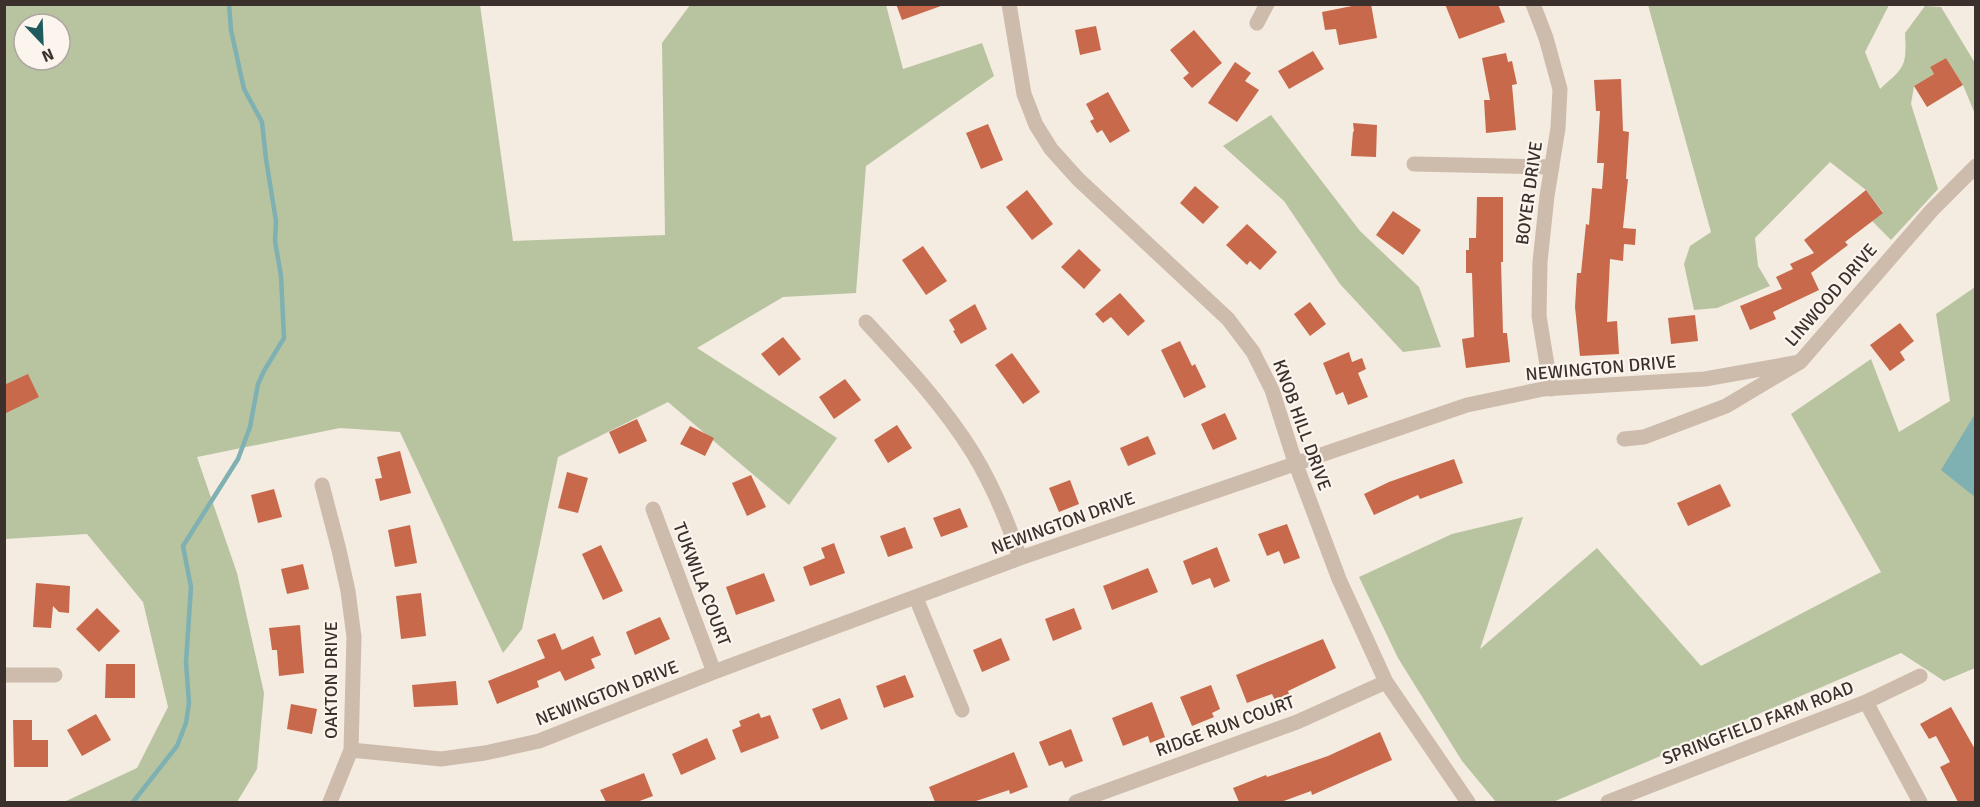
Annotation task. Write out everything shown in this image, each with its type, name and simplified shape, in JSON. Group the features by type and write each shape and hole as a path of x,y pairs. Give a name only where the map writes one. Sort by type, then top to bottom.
{"street":[{"name":"KNOB HILL DRIVE","path":"1009,4 1024,94 1036,125 1051,149 1078,179 1228,319 1253,352 1272,390 1294,462 1339,579 1386,682 1468,802"},
{"path":"1257,23 1267,4"},
{"name":"BOYER DRIVE","path":"1533,4 1546,38 1560,89 1558,128 1540,262 1539,316 1551,389"},
{"path":"1414,164 1552,166"},
{"name":"LINWOOD DRIVE","path":"1624,439 1644,437 1726,406 1800,362 1932,210 1976,166"},
{"path":"866,322 924,386 973,453 1007,518 1020,558"},
{"name":"NEWINGTON DRIVE","path":"351,750 441,759 485,753 539,741 714,672 1020,558 1294,462 1467,405 1551,389 1705,379 1800,362"},
{"name":"OAKTON DRIVE","path":"322,485 348,591 354,637 351,750 330,802"},
{"name":"TUKWILA COURT","path":"653,509 714,672"},
{"path":"916,598 962,710"},
{"path":"4,675 55,675"},
{"name":"SPRINGFIELD FARM ROAD","path":"1608,802 1866,702 1920,676"},
{"name":"RIDGE RUN COURT","path":"1076,802 1296,722 1386,682"},
{"path":"1866,702 1920,802"}],"green space":[{"path":"5,5 480,5 513,241 665,235 662,43 690,5 886,5 903,69 982,43 994,76 866,166 856,293 783,297 697,348 837,438 789,505 668,402 558,457 522,629 503,653 400,432 340,428 197,457 237,573 264,693 257,769 237,802 64,802 137,768 168,707 143,602 87,534 5,539"},
{"path":"1648,5 1889,5 1865,52 1880,89 1902,66 1905,53 1905,33 1925,6 1941,7 1975,63 1975,114 1963,85 1946,58 1930,67 1934,74 1914,86 1911,104 1938,189 1891,240 1872,221 1883,212 1866,190 1830,162 1755,238 1758,266 1770,286 1717,308 1694,310 1684,264 1690,246 1711,232"},
{"path":"1271,115 1360,231 1419,287 1441,347 1403,352 1340,284 1284,201 1223,146"},
{"path":"1975,287 1975,668 1944,681 1901,653 1553,802 1496,802 1462,761 1398,658 1359,577 1452,534 1523,517 1480,649 1597,548 1701,666 1881,572 1791,414 1871,359 1899,432 1950,401 1936,314"}],"water":[{"path":"1975,414 1975,497 1941,470"}],"building":[{"path":"896,4 941,4 941,6 902,20"},
{"path":"1371,4 1377,38 1339,45 1336,29 1325,30 1322,12"},
{"path":"1445,4 1498,4 1505,22 1459,39"},
{"path":"1096,26 1101,50 1080,55 1075,30"},
{"path":"1194,30 1222,63 1192,88 1183,78 1189,73 1170,50"},
{"path":"1313,51 1324,69 1289,89 1278,71"},
{"path":"1506,53 1508,62 1512,61 1517,84 1512,85 1516,130 1486,133 1484,100 1490,100 1482,58"},
{"path":"1946,58 1963,85 1927,107 1914,86 1934,74 1930,67"},
{"path":"1235,62 1251,73 1245,81 1259,90 1237,122 1208,103"},
{"path":"1621,79 1623,131 1629,132 1626,179 1628,179 1623,228 1636,229 1635,245 1624,244 1623,261 1610,259 1607,322 1617,321 1619,354 1580,356 1575,307 1577,273 1581,273 1592,188 1602,189 1604,163 1597,163 1600,111 1596,111 1594,80"},
{"path":"1108,92 1130,131 1110,143 1102,130 1097,133 1090,121 1094,119 1086,104"},
{"path":"1353,123 1377,125 1376,157 1351,156"},
{"path":"988,124 1003,160 981,169 966,133"},
{"path":"1195,186 1219,207 1203,224 1180,203"},
{"path":"1027,190 1053,224 1032,240 1006,207"},
{"path":"1866,190 1883,213 1845,242 1848,245 1811,273 1819,290 1773,312 1776,319 1750,330 1740,306 1782,289 1776,277 1793,269 1790,264 1814,253 1804,240"},
{"path":"1477,197 1503,197 1503,262 1501,262 1503,333 1507,333 1510,362 1466,368 1462,339 1474,337 1472,273 1466,273 1466,250 1469,250 1469,238 1476,238"},
{"path":"1393,211 1421,230 1403,255 1376,235"},
{"path":"1247,224 1277,252 1260,270 1250,261 1247,265 1226,245"},
{"path":"923,246 947,281 926,295 902,260"},
{"path":"1079,249 1101,270 1084,289 1061,267"},
{"path":"1120,293 1145,321 1128,336 1111,317 1103,323 1095,314"},
{"path":"1310,302 1326,324 1310,336 1294,314"},
{"path":"975,304 987,329 961,344 949,320"},
{"path":"1695,315 1698,341 1671,344 1668,318"},
{"path":"1900,323 1914,341 1900,352 1905,360 1890,371 1870,345"},
{"path":"783,337 801,359 779,376 761,354"},
{"path":"1180,341 1192,366 1195,364 1206,387 1184,398 1161,350"},
{"path":"1349,352 1352,362 1362,358 1366,369 1358,373 1368,397 1348,405 1343,392 1336,395 1323,363"},
{"path":"1012,353 1040,392 1023,404 995,365"},
{"path":"28,374 39,397 4,414 4,385"},
{"path":"845,379 861,400 834,419 819,397"},
{"path":"1225,413 1237,439 1213,450 1201,424"},
{"path":"637,419 647,441 619,454 609,432"},
{"path":"897,425 912,448 888,463 874,440"},
{"path":"690,426 714,438 705,456 680,444"},
{"path":"1148,436 1156,454 1128,466 1120,448"},
{"path":"400,451 411,493 380,501 375,479 382,478 377,457"},
{"path":"1454,459 1463,483 1420,499 1418,495 1374,515 1364,494 1389,482"},
{"path":"567,472 588,478 578,513 558,508"},
{"path":"751,475 766,507 747,516 732,483"},
{"path":"1070,480 1079,504 1059,512 1049,488"},
{"path":"1720,484 1731,506 1688,526 1677,503"},
{"path":"274,489 282,517 258,523 251,495"},
{"path":"960,508 968,527 941,537 933,518"},
{"path":"1287,524 1300,558 1284,564 1279,551 1267,556 1258,534"},
{"path":"410,525 417,563 395,567 388,530"},
{"path":"905,527 913,548 888,557 880,536"},
{"path":"834,543 845,573 810,586 803,567 825,558 821,548"},
{"path":"601,545 623,591 603,600 582,554"},
{"path":"1217,547 1230,581 1214,588 1210,578 1192,585 1183,561"},
{"path":"303,564 309,589 287,594 281,569"},
{"path":"1148,568 1158,592 1112,610 1103,586"},
{"path":"764,573 775,601 736,615 726,587"},
{"path":"36,583 70,586 69,613 59,612 53,606 51,628 33,627"},
{"path":"421,593 426,636 401,639 396,596"},
{"path":"97,608 120,631 99,652 76,629"},
{"path":"1074,608 1082,629 1053,641 1045,619"},
{"path":"660,617 670,639 635,655 626,632"},
{"path":"300,625 304,673 279,676 277,650 272,650 269,628"},
{"path":"555,633 562,650 593,636 601,655 591,659 595,668 565,681 560,671 537,681 539,687 497,704 488,681 545,658 537,640"},
{"path":"1001,638 1010,660 982,672 973,650"},
{"path":"1323,639 1336,668 1288,691 1289,694 1275,700 1272,694 1247,703 1236,675"},
{"path":"106,664 135,664 135,698 105,698"},
{"path":"905,675 914,697 884,708 876,686"},
{"path":"456,681 458,705 414,707 412,685"},
{"path":"1211,685 1220,709 1212,713 1214,717 1192,726 1180,697"},
{"path":"840,698 848,719 821,730 812,709"},
{"path":"1152,702 1165,737 1150,743 1148,736 1123,746 1112,718"},
{"path":"291,704 317,709 312,734 287,729"},
{"path":"1951,707 1976,751 1976,802 1958,802 1940,767 1950,762 1936,736 1929,739 1920,724"},
{"path":"759,713 761,718 770,715 779,738 741,753 732,730 741,726 739,721"},
{"path":"96,714 111,740 82,756 67,730"},
{"path":"13,720 32,720 32,740 48,740 48,767 14,767"},
{"path":"1071,729 1083,761 1065,768 1062,761 1049,766 1039,742"},
{"path":"1380,732 1392,760 1312,795 1311,791 1281,802 1239,802 1233,788 1328,756"},
{"path":"707,738 716,759 681,775 672,754"},
{"path":"1014,752 1028,787 1010,794 1009,790 973,802 935,802 929,787"},
{"path":"644,773 653,796 637,802 606,802 600,790"}],"waterway":[{"path":"133,802 177,746 186,723 189,703 186,662 191,587 183,546 238,459 250,427 258,384 284,338 281,276 275,241 276,221 262,122 244,89 231,30 229,4"}]}
